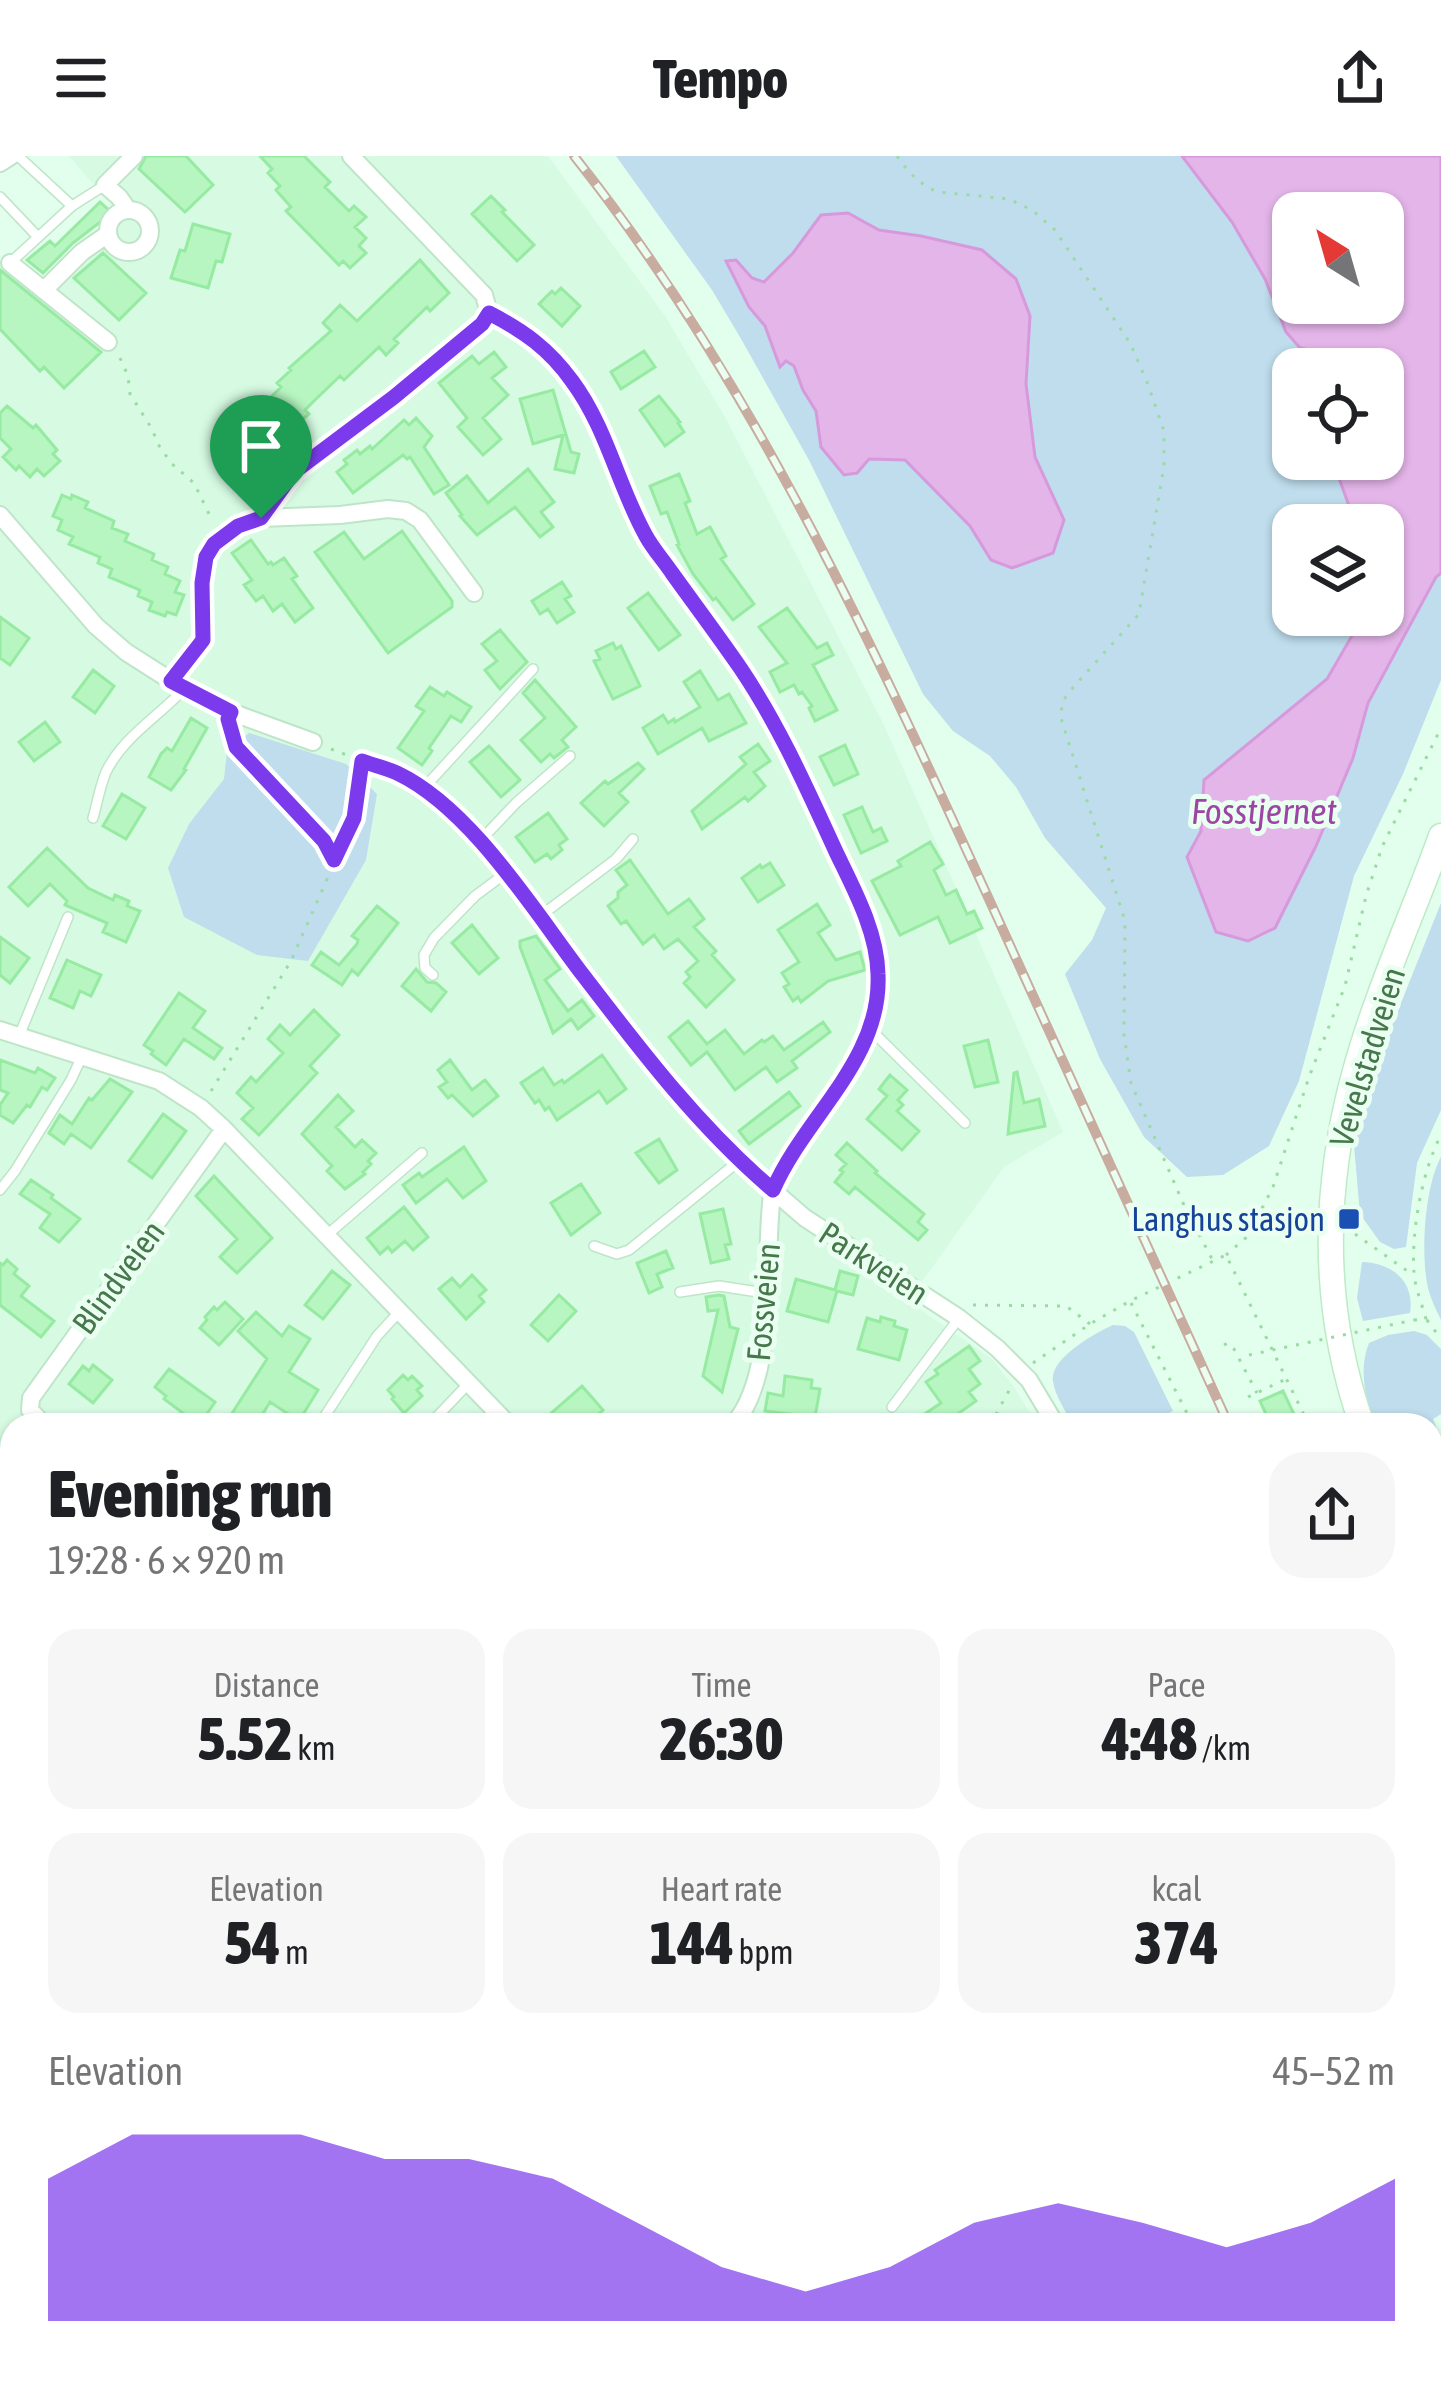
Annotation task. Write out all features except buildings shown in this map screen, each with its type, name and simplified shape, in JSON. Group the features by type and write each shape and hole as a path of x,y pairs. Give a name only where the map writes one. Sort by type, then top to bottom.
{"main road":[{"name":"Vevelstadveien","path":"1359,1413 1340,1348 1332,1294 1329,1233 1334,1166 1356,1068 1441,836"}],"street":[{"path":"0,163 14,156"},
{"path":"128,209 115,215 108,227 115,246 127,252 145,244 150,231 146,218 128,209 105,184 134,156"},
{"name":"Fossveien","path":"351,156 484,295 489,313 534,338 575,384 607,440 646,536 743,672 785,742 872,938 878,971 872,1030 841,1084 785,1161 773,1190 762,1346 755,1389 742,1413"},
{"path":"45,289 108,234"},
{"path":"10,263 108,342"},
{"path":"294,472 394,397 482,324 489,313"},
{"path":"178,685 203,640 206,557 224,534 261,518 406,511 420,520 474,593"},
{"path":"0,515 96,626 126,652 231,712 313,742"},
{"name":"Parkveien","path":"398,774 445,806 480,841 655,1069 739,1161 805,1218 998,1348 1046,1413"},
{"path":"0,1030 159,1081 201,1108 498,1413"},
{"name":"Blindveien","path":"33,1413 31,1398 224,1129"}],"lane":[{"path":"14,156 72,206"},
{"path":"10,263 72,206 105,184"},
{"path":"0,197 38,238"},
{"path":"423,789 533,669"},
{"path":"93,818 106,773 133,735 165,710 178,685"},
{"path":"480,841 570,755"},
{"path":"539,917 616,859 633,839"},
{"path":"433,975 425,968 426,948 475,896 506,873"},
{"path":"19,1036 68,917"},
{"path":"872,1030 965,1123"},
{"path":"0,1190 82,1056"},
{"path":"327,1235 422,1153"},
{"path":"594,1246 617,1254 629,1250 739,1161"},
{"path":"680,1292 719,1286 765,1294"},
{"path":"327,1413 368,1349 400,1311"},
{"path":"892,1407 958,1318"},
{"path":"440,1413 470,1382"}],"path":[{"path":"897,156 928,189 1009,199 1032,210 1055,230 1130,343 1164,431 1163,466 1139,614 1075,685 1062,703 1061,718 1125,921 1124,1035 1131,1083 1213,1261"},
{"path":"108,342 125,365 130,394 163,453 194,483 224,534"},
{"path":"231,712 228,719 236,747 324,841 334,860"},
{"path":"996,1413 1020,1380 1090,1324 1226,1256 1255,1226 1345,986 1382,847 1441,728"},
{"path":"313,742 398,774"},
{"path":"201,1108 291,962 354,818 362,761"},
{"path":"1441,1135 1429,1158 1414,1276 1426,1319 1441,1339"},
{"path":"1355,1234 1414,1276"},
{"path":"1226,1256 1303,1413"},
{"path":"1130,1301 1187,1413"},
{"path":"942,1307 1066,1306 1090,1324"},
{"path":"1240,1359 1426,1319"},
{"path":"1224,1345 1234,1349 1257,1393"},
{"path":"1249,1397 1286,1379"},
{"path":"1003,1399 1020,1380"}],"shaded area":[{"path":"69,156 548,156 665,316 725,417 884,725 1063,1132 1004,1167 908,1301 992,1359 1030,1413 0,1413 0,265 43,285 117,212"},
{"path":"616,156 1182,156 1232,222 1265,279 1272,297 1272,324 1283,324 1304,348 1272,348 1272,480 1340,480 1348,504 1272,504 1272,636 1352,636 1327,679 1204,780 1201,831 1275,928 1353,758 1368,703 1441,573 1441,680 1354,876 1299,1081 1269,1146 1223,1175 1187,1177 1144,1137 1100,1059 1065,974 1092,940 1106,908 1045,838 1016,787 990,756 953,731 923,694 810,462 740,337","holes":["848,213 879,230 982,250 1016,278 1030,316 1026,384 1035,457 1064,520 991,560 970,526 904,460 869,459 821,447 816,411 794,366 786,361 779,366 765,325 749,307 736,260 752,279 764,282 793,253"]},
{"path":"249,733 346,764 377,794 366,860 308,961 257,955 184,917 168,868 189,824 224,779 227,751"},
{"path":"1441,903 1441,1110 1417,1163 1406,1247 1394,1249 1380,1242 1360,1214 1354,1146 1373,1073"},
{"path":"1441,1157 1441,1320 1428,1288 1424,1253 1428,1201"},
{"path":"1362,1262 1383,1266 1399,1276 1409,1292 1410,1313 1363,1321 1357,1298"},
{"path":"1113,1325 1134,1332 1173,1411 1067,1413 1056,1392 1054,1373 1058,1364"},
{"path":"1414,1331 1427,1335 1441,1349 1441,1413 1371,1413 1364,1364 1369,1343"}],"water":[{"name":"Fosstjernet","path":"1182,156 1441,156 1441,573 1368,703 1353,758 1275,928 1248,941 1216,932 1187,857 1201,831 1204,780 1327,679 1352,636 1404,636 1404,504 1348,504 1340,480 1404,480 1404,348 1300,348 1283,324 1404,324 1404,192 1272,192 1272,297 1232,222"},
{"path":"848,213 879,230 982,250 1016,279 1030,316 1026,384 1035,457 1064,520 1053,553 1012,568 991,560 970,526 905,460 869,459 857,473 844,475 821,447 816,411 794,366 786,361 780,367 765,326 749,307 726,261 736,260 752,278 764,282 821,215"}],"railway":[{"path":"574,156 693,324 797,502 934,780 1224,1413"}],"place":[{"name":"Langhus stasjon","path":"1349,1219"}],"route":[{"path":"489,313 534,338 575,384 607,440 646,536 743,672 785,742 872,938 878,971 872,1030 841,1084 785,1161 773,1190 699,1121 480,841 445,806 398,774 362,761 354,818 334,860 324,841 236,747 228,719 231,712 171,681 203,640 206,557 224,534 261,518 294,472 394,397 482,324 489,313"}]}
